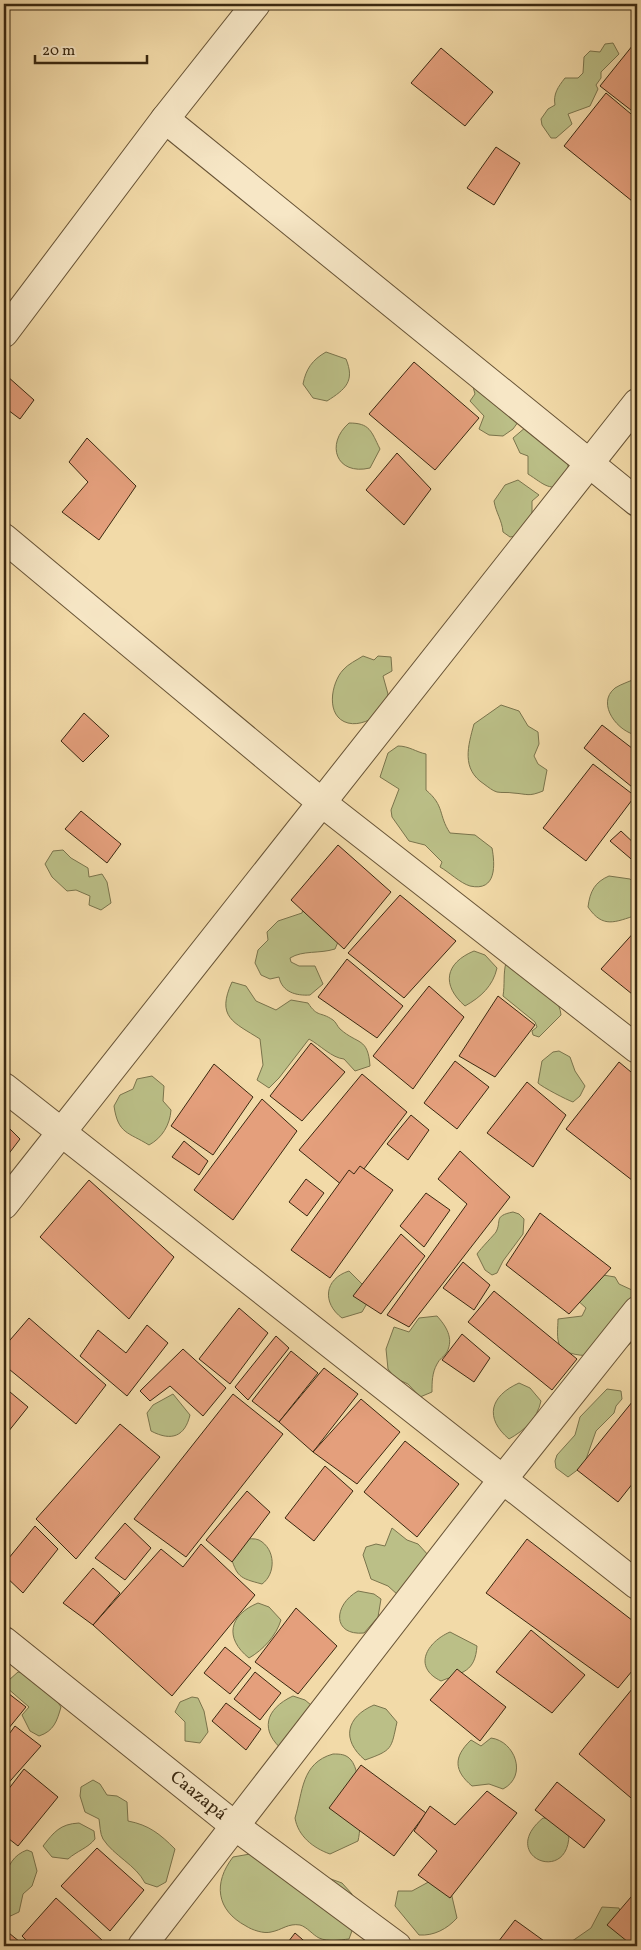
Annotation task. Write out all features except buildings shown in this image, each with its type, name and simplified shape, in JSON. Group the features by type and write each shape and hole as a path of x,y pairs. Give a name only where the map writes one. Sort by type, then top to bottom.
{"street":[{"path":"4,333 165,119 256,4"},
{"path":"165,119 637,502"},
{"path":"4,1205 637,403"},
{"path":"4,538 321,802 637,1048"},
{"path":"4,1087 637,1585"},
{"path":"142,1946 503,1479 637,1311"},
{"name":"Caazapá","path":"4,1641 235,1826 397,1946"}],"green space":[{"path":"613,43 619,54 601,72 601,78 596,85 598,89 590,106 568,114 572,124 556,138 551,138 542,125 541,119 548,109 555,105 555,94 560,84 565,78 578,78 583,73 584,57 590,51 600,52 605,44"},
{"path":"326,352 346,359 349,367 347,384 327,401 313,398 303,384 310,365"},
{"path":"492,369 507,378 511,383 516,394 521,418 513,429 503,436 489,435 479,429 484,416 470,401 475,394 472,383"},
{"path":"349,423 366,426 380,449 370,468 358,469 349,467 342,463 338,456 336,449 337,440"},
{"path":"526,427 568,463 568,482 556,487 547,486 528,474 528,456 520,453 513,438"},
{"path":"518,480 539,495 532,501 532,519 521,535 510,537 503,532 494,501 505,485"},
{"path":"363,656 374,660 378,656 391,657 392,671 383,676 388,694 382,714 361,723 352,724 341,720 336,714 333,707 333,691 335,683 343,670"},
{"path":"637,678 637,735 623,729 617,723 608,709 607,702 609,695 615,688"},
{"path":"501,705 519,711 528,726 538,732 539,744 534,756 538,764 547,770 543,791 528,795 497,792 484,784 472,771 469,764 468,749 474,724"},
{"path":"398,746 426,754 426,790 439,806 450,833 475,835 492,848 494,862 492,875 490,881 485,885 479,887 466,885 440,867 442,862 425,845 409,841 392,817 391,810 399,789 380,777 388,753"},
{"path":"63,850 71,858 88,868 89,877 102,874 107,882 111,903 101,910 89,905 90,896 76,890 67,891 52,877 45,864 53,851"},
{"path":"332,869 338,942 335,949 300,954 290,958 291,962 299,966 315,966 323,984 310,995 295,994 286,990 279,977 270,979 261,975 255,963 258,950 268,940 267,932 278,921 302,913 311,876"},
{"path":"609,876 630,879 637,885 637,915 610,922 599,919 588,907 594,888 600,881"},
{"path":"474,951 485,955 497,968 493,980 486,990 465,1006 452,990 450,975 452,968 457,962"},
{"path":"506,963 540,984 559,1006 561,1015 539,1037 533,1035 532,1031 537,1027 535,1022 503,996"},
{"path":"232,982 246,986 256,1001 276,1010 291,1000 308,1003 314,1011 329,1017 346,1034 364,1046 367,1050 370,1066 355,1071 344,1059 331,1054 309,1039 269,1088 257,1080 263,1065 260,1039 235,1023 227,1011 226,1003"},
{"path":"559,1051 570,1057 575,1071 585,1086 580,1096 573,1102 538,1083 542,1061 553,1052"},
{"path":"152,1076 164,1086 163,1101 171,1110 169,1121 164,1130 158,1139 149,1145 121,1127 114,1106 120,1095 133,1089 137,1079"},
{"path":"513,1212 519,1214 524,1219 523,1234 503,1261 497,1273 492,1275 485,1270 477,1254 496,1232 500,1217"},
{"path":"349,1271 366,1288 369,1300 362,1312 342,1318 331,1305 329,1292 335,1280"},
{"path":"603,1275 615,1277 619,1284 632,1290 636,1322 633,1340 620,1350 598,1355 586,1356 566,1351 559,1343 558,1319 582,1316 586,1308 576,1299"},
{"path":"437,1316 448,1332 449,1347 435,1367 432,1392 420,1397 408,1384 395,1378 388,1369 386,1349 394,1327 409,1332 419,1318"},
{"path":"519,1383 530,1388 541,1401 537,1413 530,1423 509,1439 496,1423 494,1408 496,1401 502,1394"},
{"path":"607,1389 621,1391 622,1399 616,1406 614,1413 596,1431 584,1465 568,1477 556,1468 555,1461 557,1455 575,1435 580,1417"},
{"path":"173,1394 190,1415 185,1428 176,1435 171,1436 151,1431 147,1413 153,1405"},
{"path":"392,1528 407,1540 418,1544 430,1557 398,1595 388,1586 371,1579 363,1555 366,1547 376,1544 385,1546"},
{"path":"243,1539 259,1540 269,1549 272,1568 267,1580 262,1584 244,1578 235,1568 230,1554"},
{"path":"358,1591 374,1594 381,1599 378,1617 364,1633 354,1633 346,1630 341,1625 340,1618 340,1611 344,1604"},
{"path":"258,1603 269,1607 281,1620 276,1632 268,1642 249,1658 236,1643 233,1628 241,1614"},
{"path":"450,1632 477,1646 476,1655 471,1666 462,1673 441,1681 427,1669 426,1655 429,1648 435,1642"},
{"path":"18,1672 33,1675 44,1683 61,1707 54,1725 39,1736 30,1731 22,1715 29,1707 6,1687 9,1680"},
{"path":"293,1696 305,1700 311,1705 284,1751 271,1736 268,1728 269,1721 276,1707"},
{"path":"192,1697 198,1698 204,1711 208,1732 200,1743 185,1741 185,1722 175,1712 180,1702"},
{"path":"374,1705 386,1709 397,1722 392,1743 386,1751 365,1760 352,1745 350,1730 357,1716"},
{"path":"491,1738 507,1745 512,1752 517,1768 511,1783 503,1789 489,1784 472,1786 459,1769 458,1764 461,1752 471,1740 481,1746"},
{"path":"333,1754 347,1757 355,1766 359,1787 360,1823 358,1841 330,1854 312,1845 303,1836 295,1818 302,1789 309,1771 323,1758"},
{"path":"93,1780 100,1784 107,1795 117,1796 127,1802 128,1821 154,1831 175,1849 166,1882 157,1887 145,1883 136,1871 113,1851 103,1839 99,1819 85,1812 80,1796 81,1787"},
{"path":"543,1818 553,1819 569,1834 566,1850 558,1859 549,1862 539,1860 531,1853 528,1844 531,1832"},
{"path":"79,1823 94,1831 95,1839 68,1859 52,1857 43,1846 62,1827"},
{"path":"273,1842 317,1874 342,1883 352,1894 353,1928 349,1939 326,1940 317,1937 300,1925 288,1926 271,1932 262,1932 246,1926 228,1912 223,1904 220,1886 222,1876 233,1857 250,1854"},
{"path":"27,1850 32,1852 37,1871 32,1886 23,1894 19,1912 4,1919 4,1888 8,1869 18,1855"},
{"path":"434,1879 450,1888 457,1918 440,1931 419,1935 395,1906 398,1891 412,1891"},
{"path":"602,1907 619,1908 628,1939 637,1939 637,1946 565,1946 591,1928"}]}
